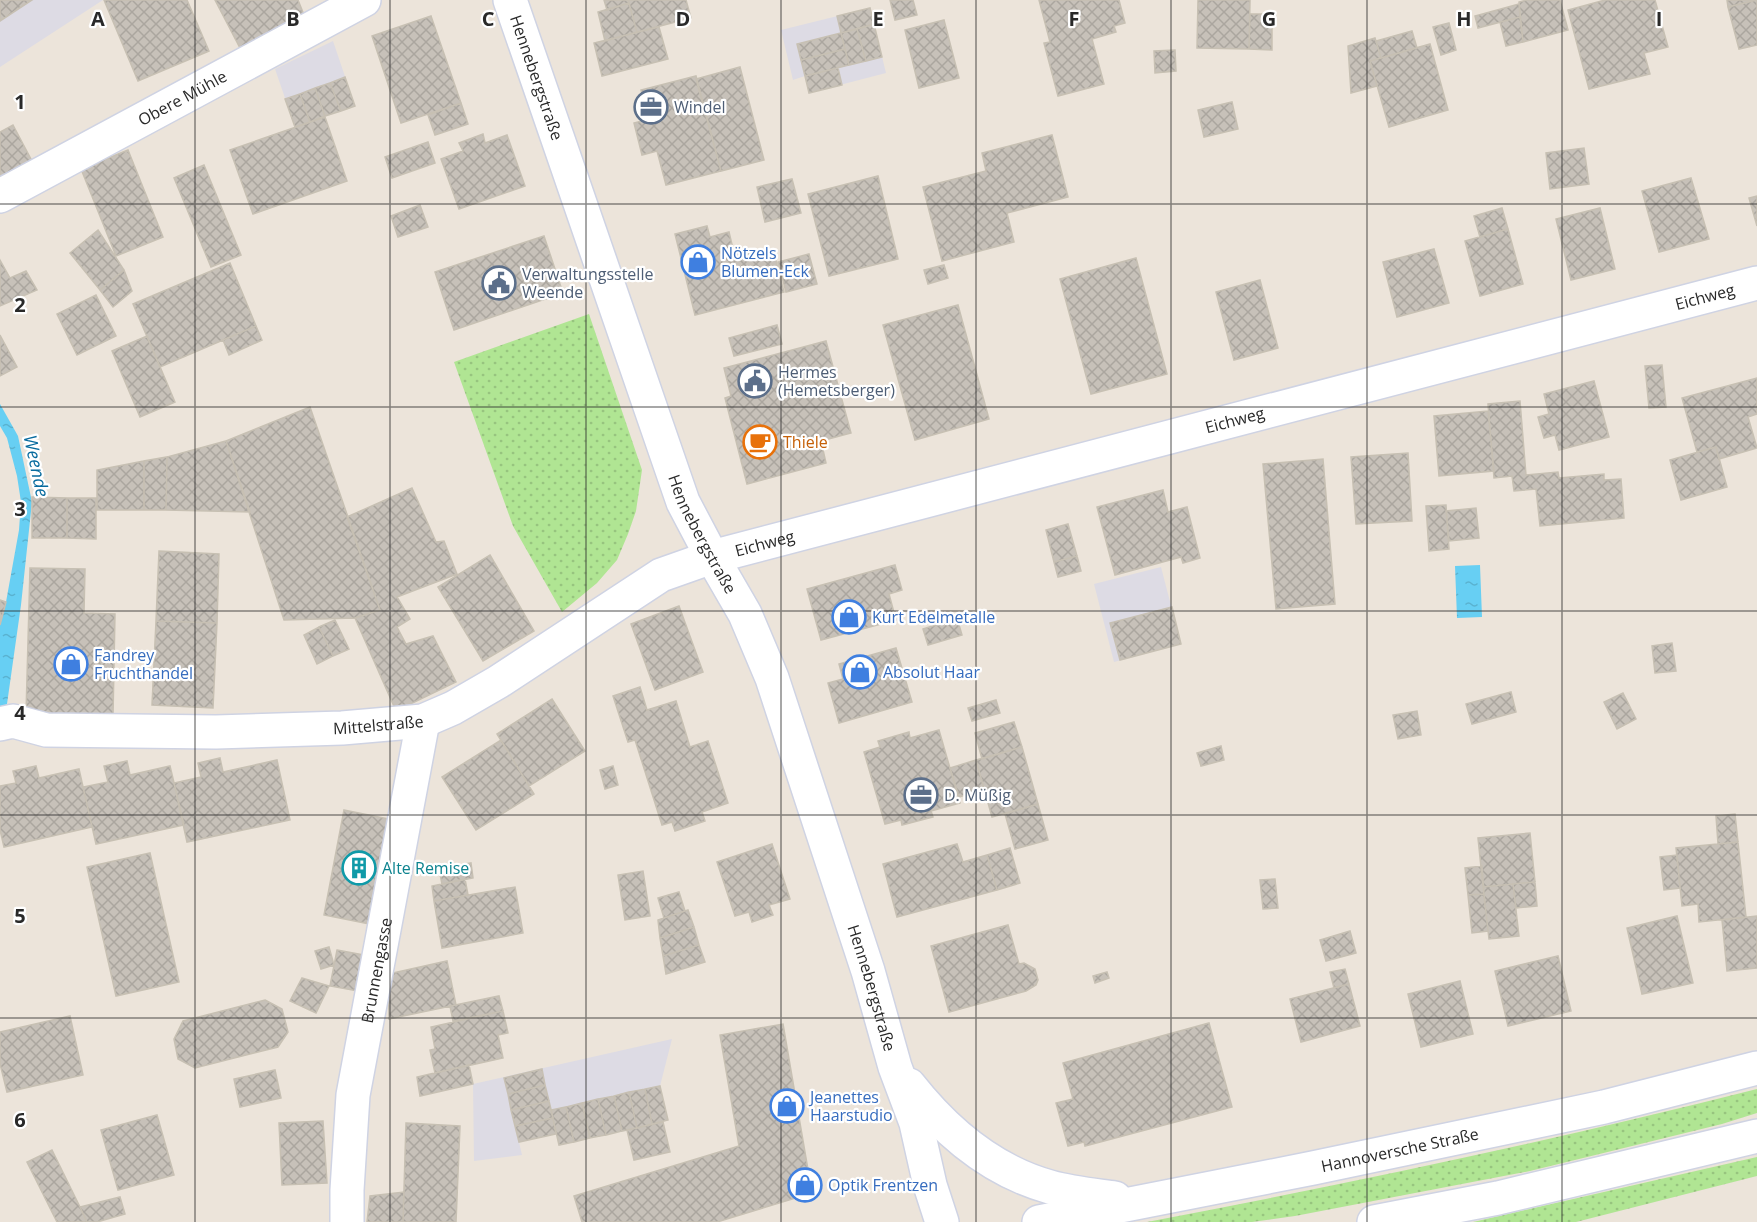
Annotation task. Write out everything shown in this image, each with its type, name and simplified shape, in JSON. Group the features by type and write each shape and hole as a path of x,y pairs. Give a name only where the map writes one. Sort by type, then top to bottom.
{"street":[{"name":"Obere Mühle","path":"0,195 364,0"},
{"name":"Hennebergstraße","path":"510,0 658,435 683,502 745,614 772,678 868,971 895,1067 916,1124 930,1185 942,1222"},
{"name":"Eichweg","path":"712,557 1757,284"},
{"name":"Mittelstraße","path":"6,722 45,730 216,732 342,728 423,721 453,708 498,682 661,576 712,557"},
{"name":"Brunnengasse","path":"347,1222 346,1199 353,1095 423,721"},
{"name":"Hennebergstraße","path":"895,1067 912,1168 926,1222"},
{"path":"895,1067 924,1105 946,1127 963,1142 1000,1166 1034,1183 1053,1188 1138,1202"},
{"name":"Hannoversche Straße","path":"1039,1222 1324,1166 1604,1107 1757,1068"},
{"path":"1374,1222 1498,1198 1757,1136"}],"shaded area":[{"path":"0,0 103,0 0,67"},
{"path":"870,8 886,73 809,93 805,76 793,80 781,30"},
{"path":"333,41 355,106 295,127 275,69"},
{"path":"1161,567 1181,644 1114,662 1094,584"},
{"path":"672,1039 660,1086 668,1120 559,1145 556,1134 519,1142 522,1155 474,1161 473,1084"}],"green space":[{"path":"589,314 642,470 636,511 617,560 597,583 562,612 513,526 454,362"},
{"path":"1757,1089 1757,1113 1722,1124 1530,1171 1295,1216 1252,1222 1147,1222 1453,1160"},
{"path":"1757,1157 1757,1176 1576,1222 1473,1222"}],"water":[{"path":"0,404 18,436 32,502 21,605 7,704 0,731 0,625 19,530 21,502 7,438 0,426"},
{"path":"1480,565 1482,617 1457,618 1455,566"}],"building":[{"path":"0,0 32,0 0,21"},
{"path":"104,0 187,0 209,51 138,81"},
{"path":"215,0 298,0 304,15 240,48"},
{"path":"604,0 628,0 629,3 607,10"},
{"path":"628,0 686,0 691,18 637,32"},
{"path":"890,0 913,0 917,15 895,20"},
{"path":"1039,0 1119,0 1125,23 1114,26 1116,32 1092,39 1104,84 1058,96 1044,43 1050,42"},
{"path":"1198,0 1250,0 1249,49 1197,48"},
{"path":"1560,0 1568,30 1523,42 1519,2"},
{"path":"1605,0 1655,0 1668,47 1644,53 1650,74 1589,89 1568,10"},
{"path":"1727,0 1756,0 1728,7"},
{"path":"1757,0 1757,45 1739,49 1728,7"},
{"path":"629,3 637,32 605,41 598,12"},
{"path":"1519,4 1520,17 1478,28 1475,16"},
{"path":"870,8 874,24 841,33 837,16"},
{"path":"1250,14 1272,14 1272,50 1249,49"},
{"path":"431,16 461,103 401,123 372,36"},
{"path":"1520,17 1523,42 1506,46 1500,22"},
{"path":"944,20 959,78 919,88 905,30"},
{"path":"1449,23 1456,50 1441,55 1433,27"},
{"path":"874,24 882,57 866,61 857,29"},
{"path":"659,27 668,59 602,76 594,43"},
{"path":"857,29 866,61 849,65 841,33"},
{"path":"1412,31 1417,48 1381,58 1376,41"},
{"path":"841,33 845,49 801,60 797,44"},
{"path":"1375,38 1381,58 1370,61 1377,86 1351,93 1348,46"},
{"path":"1430,44 1448,110 1389,127 1370,61"},
{"path":"845,49 849,65 805,76 801,60"},
{"path":"1175,50 1176,71 1155,73 1154,51"},
{"path":"740,67 764,160 721,171 696,79"},
{"path":"838,68 842,85 809,93 805,76"},
{"path":"696,76 721,171 666,185 657,151 642,155 634,123 649,119 641,90"},
{"path":"345,77 355,106 341,111 330,83"},
{"path":"330,83 341,111 325,116 315,88"},
{"path":"315,88 325,116 310,122 300,94"},
{"path":"300,94 310,122 295,127 285,99"},
{"path":"1232,102 1238,129 1204,137 1198,110"},
{"path":"461,103 468,124 435,135 428,115"},
{"path":"325,117 347,181 253,214 230,150"},
{"path":"13,125 33,163 0,181 0,132"},
{"path":"483,134 485,143 507,135 525,186 459,209 441,159 463,151 459,143"},
{"path":"1052,135 1068,197 1007,213 1014,242 942,261 923,187 986,171 982,153"},
{"path":"428,142 435,163 392,178 385,157"},
{"path":"1584,148 1589,184 1550,189 1546,153"},
{"path":"128,150 163,237 116,256 81,169"},
{"path":"204,165 241,255 211,267 174,178"},
{"path":"878,176 898,259 829,276 808,194"},
{"path":"1691,178 1709,239 1659,252 1642,191"},
{"path":"792,179 801,213 765,222 757,187"},
{"path":"1757,196 1757,226 1749,198"},
{"path":"420,205 428,227 398,237 391,216"},
{"path":"1502,208 1508,229 1480,237 1474,216"},
{"path":"1600,208 1615,269 1571,280 1556,219"},
{"path":"707,226 710,237 729,232 734,253 774,253 784,292 695,315 675,234"},
{"path":"1508,229 1523,284 1480,296 1465,241"},
{"path":"98,230 124,270 100,290 70,253"},
{"name":"Verwaltungsstelle Weende","path":"544,236 563,293 454,330 435,272"},
{"path":"1434,249 1449,303 1397,317 1383,262"},
{"path":"809,254 817,284 786,292 778,262"},
{"path":"1136,258 1167,374 1091,394 1060,279"},
{"path":"0,260 10,278 26,271 37,290 0,306"},
{"path":"230,263 256,326 160,367 133,304"},
{"path":"944,265 948,278 928,284 924,270"},
{"path":"124,270 132,291 113,307 100,290"},
{"path":"1260,280 1278,348 1234,360 1216,292"},
{"path":"96,295 116,336 77,355 57,314"},
{"path":"958,305 989,419 915,440 883,325"},
{"path":"777,325 782,344 734,356 729,338"},
{"path":"256,326 262,340 229,355 223,340"},
{"path":"0,335 17,367 0,376"},
{"path":"147,336 175,402 140,417 112,351"},
{"path":"826,341 851,433 821,441 826,463 747,484 725,398 731,396 724,368"},
{"path":"1662,365 1666,407 1649,408 1645,366"},
{"path":"1757,378 1757,414 1748,417 1757,448 1719,459 1716,447 1697,452 1682,398"},
{"path":"1594,381 1609,437 1559,450 1555,435 1544,438 1538,417 1549,414 1544,394"},
{"path":"1520,401 1526,475 1558,472 1559,478 1604,474 1604,480 1621,479 1624,518 1540,526 1536,489 1514,491 1512,476 1494,478 1488,404"},
{"path":"310,407 380,610 355,618 284,620 226,441"},
{"path":"1488,411 1494,471 1439,476 1434,416"},
{"path":"226,441 250,512 166,510 167,457"},
{"path":"1716,447 1727,487 1681,500 1670,460"},
{"path":"1408,453 1412,521 1356,524 1351,457"},
{"path":"167,457 166,510 144,510 144,461"},
{"path":"1323,459 1335,604 1276,609 1263,464"},
{"path":"144,461 144,510 97,510 97,470"},
{"path":"412,488 436,542 444,541 457,574 397,597 410,619 397,627 406,644 433,636 456,682 396,711 355,618 380,610 347,517"},
{"path":"1163,490 1168,512 1187,507 1200,558 1183,563 1181,557 1115,575 1097,507"},
{"path":"32,497 67,498 67,538 32,538"},
{"path":"67,498 96,498 96,539 67,538"},
{"path":"1446,505 1449,549 1429,551 1426,506"},
{"path":"1476,508 1479,538 1449,541 1446,511"},
{"path":"1068,524 1077,556 1054,562 1046,530"},
{"path":"159,551 219,554 217,623 156,621"},
{"path":"490,555 534,631 483,661 438,587"},
{"path":"1077,556 1081,571 1058,577 1054,562"},
{"path":"895,565 902,590 889,594 896,620 821,640 807,589"},
{"name":"Fandrey Fruchthandel","path":"30,568 85,569 84,613 115,614 113,716 26,714"},
{"path":"0,600 6,602 0,625"},
{"path":"679,606 703,672 655,690 631,624"},
{"path":"1172,607 1181,644 1120,660 1110,623"},
{"path":"957,618 962,635 928,645 923,629"},
{"path":"335,620 349,649 333,656 319,627"},
{"path":"156,621 217,623 213,708 152,705"},
{"path":"319,627 333,656 317,664 304,635"},
{"path":"1672,643 1676,671 1655,673 1652,646"},
{"path":"896,648 912,702 839,723 828,683 843,679 839,664"},
{"path":"640,687 647,710 676,701 690,747 708,741 728,803 702,812 705,821 675,831 672,822 662,825 635,740 628,742 613,696"},
{"path":"1511,692 1516,712 1472,724 1466,704"},
{"path":"1623,693 1636,719 1617,729 1604,702"},
{"path":"552,699 585,751 529,786 497,734"},
{"path":"996,700 1000,713 972,721 968,708"},
{"path":"1417,711 1421,735 1398,739 1393,715"},
{"path":"1014,722 1022,747 982,759 975,733"},
{"path":"939,730 960,803 931,811 933,817 902,825 901,820 885,824 864,752 880,747 878,741 909,732 910,738"},
{"path":"501,740 534,794 476,830 442,777"},
{"path":"1221,746 1224,760 1201,766 1197,753"},
{"path":"1022,747 1038,804 992,817 976,760"},
{"path":"220,758 223,772 277,760 290,820 187,842 174,783 201,777 198,763"},
{"path":"976,760 984,789 959,797 950,768"},
{"path":"127,761 130,775 170,766 184,825 96,844 83,787 108,782 104,766"},
{"path":"36,766 39,778 79,769 92,827 4,847 0,830 0,786 16,783 13,771"},
{"path":"613,766 618,785 605,789 600,770"},
{"path":"1038,804 1048,840 1015,849 1005,814"},
{"name":"Alte Remise","path":"344,810 394,820 375,925 324,915"},
{"path":"1735,814 1738,842 1718,844 1716,816"},
{"path":"1530,833 1535,882 1483,887 1478,838"},
{"path":"1738,842 1746,917 1699,922 1698,904 1682,906 1676,848"},
{"path":"772,844 790,899 769,905 773,915 752,922 749,912 735,916 717,862"},
{"path":"957,844 963,862 987,855 997,890 897,917 883,864"},
{"path":"1010,848 1020,883 997,890 987,855"},
{"path":"150,853 179,982 116,996 87,867"},
{"path":"1677,855 1680,888 1664,890 1660,857"},
{"path":"471,863 473,878 442,884 439,869"},
{"path":"1482,866 1484,894 1468,895 1465,868"},
{"path":"643,871 650,916 625,920 618,875"},
{"path":"465,879 468,895 434,901 432,886"},
{"path":"1275,879 1278,908 1263,909 1260,880"},
{"path":"1535,882 1537,906 1516,908 1513,884"},
{"path":"1513,884 1519,936 1489,939 1483,887"},
{"path":"515,887 523,933 442,948 434,901"},
{"path":"679,892 685,911 664,918 658,898"},
{"path":"1484,894 1488,931 1472,933 1468,895"},
{"path":"688,910 694,927 660,938 658,920"},
{"path":"1677,916 1693,983 1642,994 1627,928"},
{"path":"1757,916 1757,968 1727,971 1722,920"},
{"path":"1008,925 1019,964 1024,963 1035,969 1038,980 1036,985 1026,991 949,1012 931,946"},
{"path":"694,927 699,945 663,956 660,938"},
{"path":"1350,931 1356,953 1326,961 1320,940"},
{"path":"699,945 705,962 666,974 663,956"},
{"path":"329,947 334,965 321,969 315,951"},
{"path":"337,950 370,956 363,992 330,986"},
{"path":"1558,956 1571,1011 1508,1026 1495,971"},
{"path":"447,961 456,1005 389,1019 388,974"},
{"path":"1345,969 1349,984 1334,988 1330,972"},
{"path":"1107,972 1109,978 1095,983 1093,976"},
{"path":"302,978 329,986 316,1013 290,1001"},
{"path":"1460,981 1473,1034 1421,1047 1408,994"},
{"path":"1349,984 1360,1026 1301,1042 1290,999"},
{"path":"499,996 503,1011 453,1021 450,1006"},
{"path":"265,1000 282,1009 288,1032 278,1047 195,1068 178,1059 174,1039 183,1021"},
{"path":"503,1011 508,1033 498,1035 503,1058 435,1073 430,1050 435,1049 431,1027"},
{"path":"70,1016 83,1075 7,1092 0,1064 0,1032"},
{"path":"1209,1023 1232,1107 1085,1146 1084,1142 1068,1146 1056,1103 1073,1099 1063,1063"},
{"path":"783,1024 812,1193 717,1222 582,1222 574,1196 739,1146 720,1035"},
{"path":"469,1065 473,1084 420,1096 417,1077"},
{"path":"542,1069 545,1085 508,1094 504,1078"},
{"path":"275,1070 281,1098 240,1107 234,1079"},
{"path":"545,1085 549,1101 511,1110 508,1094"},
{"path":"660,1086 668,1120 652,1124 645,1089"},
{"path":"645,1089 652,1124 637,1128 629,1092"},
{"path":"629,1092 637,1128 622,1131 614,1096"},
{"path":"614,1096 622,1131 606,1135 598,1099"},
{"path":"598,1099 606,1135 590,1138 582,1103"},
{"path":"549,1101 553,1118 515,1126 511,1110"},
{"path":"582,1103 590,1138 574,1142 566,1107"},
{"path":"566,1107 574,1142 559,1145 551,1110"},
{"path":"157,1115 174,1175 118,1190 101,1130"},
{"path":"553,1118 556,1134 519,1142 515,1126"},
{"path":"323,1121 327,1183 282,1185 279,1123"},
{"path":"663,1122 670,1152 634,1160 627,1130"},
{"path":"406,1123 460,1126 456,1222 403,1222"},
{"path":"52,1150 87,1222 57,1222 27,1162"},
{"path":"404,1192 403,1222 367,1222 370,1196"},
{"path":"120,1197 125,1214 97,1222 87,1222 80,1207"}],"place":[{"name":"Windel","path":"651,107"},
{"name":"Nötzels Blumen-Eck","path":"698,262"},
{"name":"Verwaltungsstelle Weende","path":"499,283"},
{"name":"Hermes (Hemetsberger)","path":"755,381"},
{"name":"Thiele","path":"760,442"},
{"name":"Kurt Edelmetalle","path":"849,617"},
{"name":"Fandrey Fruchthandel","path":"71,664"},
{"name":"Absolut Haar","path":"860,672"},
{"name":"D. Müßig","path":"921,795"},
{"name":"Alte Remise","path":"359,868"},
{"name":"Jeanettes Haarstudio","path":"787,1106"},
{"name":"Optik Frentzen","path":"805,1185"}],"water label":[{"name":"Weende","path":"36,466"}]}
